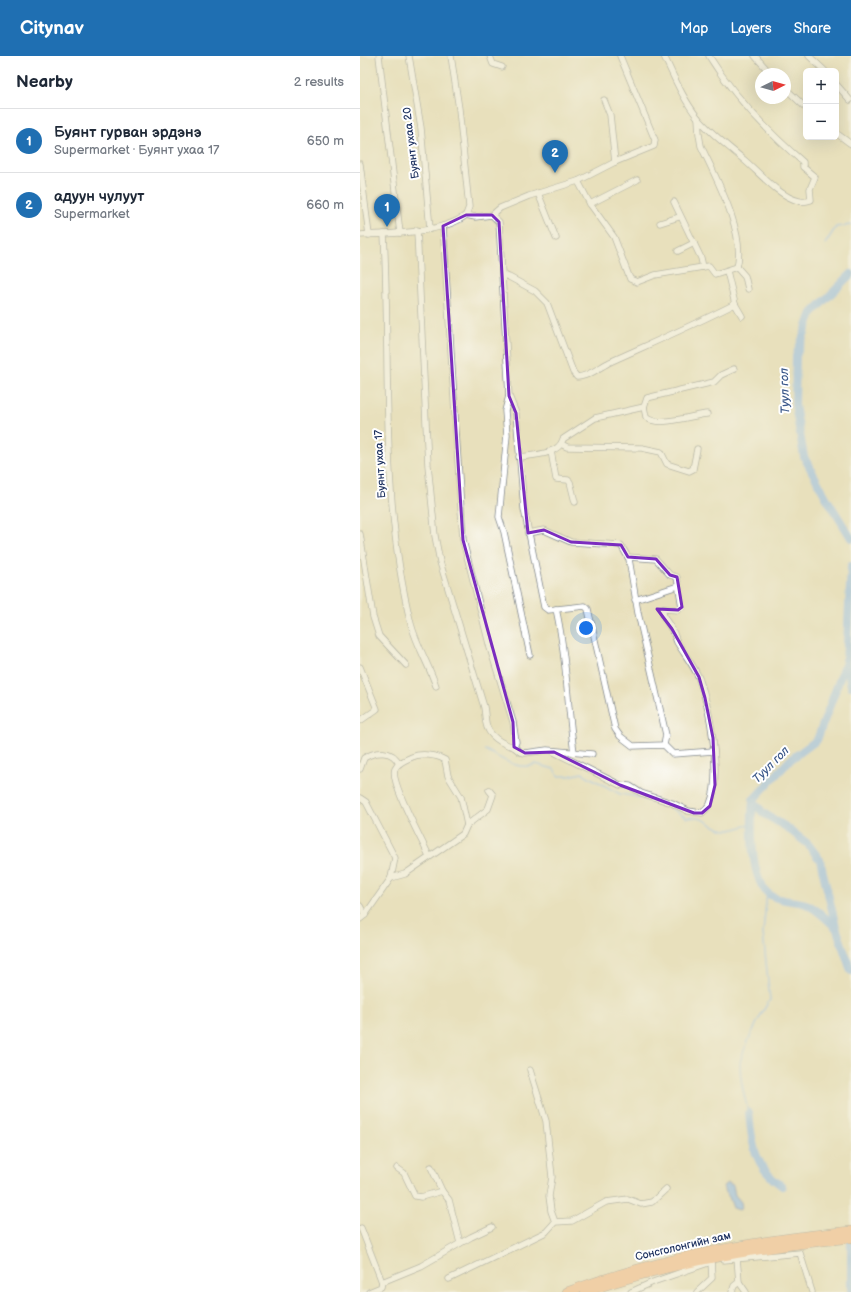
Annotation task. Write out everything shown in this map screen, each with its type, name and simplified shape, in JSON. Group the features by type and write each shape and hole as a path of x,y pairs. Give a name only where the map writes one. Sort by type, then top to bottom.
{"main road":[{"path":"809,1239 851,1231"},
{"path":"809,1239 851,1238"},
{"name":"Сонсголонгийн зам","path":"585,1292 652,1272 733,1257 809,1239"},
{"name":"Сонсголонгийн зам","path":"567,1292 619,1274 678,1258 712,1251 809,1239"}],"street":[{"path":"379,56 400,232"},
{"name":"Буянт ухаа 20","path":"409,56 421,128 430,229"},
{"path":"451,56 462,138 469,207 466,215"},
{"path":"490,56 493,64 502,67"},
{"path":"360,235 430,229 443,226 466,215 475,217 492,215 500,208 538,193 578,181 615,162 654,146 655,140 620,56"},
{"path":"664,56 686,100 698,118 720,141 745,160 769,183 786,195 799,201 811,200 810,189 815,178 803,167 803,162 782,144 750,111 723,79 709,56"},
{"path":"755,56 766,68"},
{"path":"809,56 822,68"},
{"path":"839,87 850,100"},
{"path":"791,94 803,105"},
{"path":"604,100 610,115 615,162"},
{"path":"698,118 698,134 701,146 735,226 740,256 737,267"},
{"path":"839,135 851,144"},
{"path":"360,164 368,235"},
{"path":"590,204 637,180"},
{"path":"578,181 590,204 614,237 630,279 636,282 655,275 709,266 715,274 737,267"},
{"path":"538,193 556,238"},
{"path":"674,202 701,258 703,267"},
{"path":"492,215 499,222 510,396 516,413 522,495 528,533 544,607 548,610 585,606 590,612 615,729 620,736 633,746 664,745 673,754 714,751"},
{"path":"660,223 680,217"},
{"path":"443,226 463,540 490,648 513,722 516,742 514,747"},
{"path":"418,230 428,465 435,536 440,562 484,707 486,723 489,731 494,738 514,747 520,752 526,753 547,750 554,752 620,784 630,786 641,793 672,803 694,813 702,812 710,806 715,784 714,751 705,698 699,678 676,640 672,629 664,618 663,610 678,610 682,607 677,577 670,575 656,559 628,557"},
{"name":"Буянт ухаа 17","path":"384,234 388,446 394,531 411,624 419,649 430,669 436,686"},
{"path":"678,250 694,243"},
{"path":"737,267 745,276 748,289"},
{"path":"727,271 735,304 742,316"},
{"path":"502,275 535,291 547,303 573,372 577,377 582,377 735,304"},
{"path":"707,414 690,416 685,419 652,421 646,417 644,406 646,398 714,382 721,375 734,369"},
{"path":"510,396 505,411 507,436 499,517 504,532 530,655"},
{"path":"520,457 551,451 561,444 564,439 596,418 644,406"},
{"path":"561,444 567,447 642,448 661,452 667,464 689,471 693,468 697,449"},
{"path":"551,451 556,479 568,480 570,482 575,502"},
{"path":"528,533 544,530 571,542 621,545 628,557 653,684 666,735 664,745"},
{"path":"360,534 373,617 379,636 406,665"},
{"path":"636,600 678,586"},
{"path":"556,609 563,638 568,713 574,752"},
{"path":"360,667 377,709 360,720"},
{"path":"360,769 364,758 377,752 391,755 399,764"},
{"path":"554,752 574,752 584,755 592,754"},
{"path":"430,856 408,813 394,779 394,770 399,764 422,755 445,760 448,776 461,797 467,824"},
{"path":"391,878 405,874 463,834 467,824 488,809 493,795 489,790"},
{"path":"360,798 366,802 392,851 394,858 391,878 362,917"},
{"path":"360,906 362,917"},
{"path":"530,1070 546,1121 552,1177 549,1196 551,1211 555,1222"},
{"path":"431,1167 442,1191 449,1200 460,1243"},
{"path":"397,1168 404,1174 415,1196 421,1197 442,1191"},
{"path":"449,1279 546,1232 555,1222 572,1221 606,1202 628,1199 641,1204 652,1202 666,1189"},
{"path":"382,1282 421,1266 460,1243 492,1227"},
{"path":"362,1228 382,1282 381,1287 369,1292"},
{"path":"746,1292 739,1282 733,1257 800,1253 812,1292"},
{"path":"631,1292 711,1260 712,1278 697,1292"},
{"path":"652,1272 653,1282"},
{"path":"732,1292 734,1286 739,1282"}],"highlighted area":[{"path":"466,215 492,215 499,222 509,396 516,413 528,533 544,530 571,542 621,545 628,557 656,559 670,575 677,577 682,607 678,610 657,609 672,629 699,677 705,698 713,738 715,785 710,806 702,813 694,813 620,785 554,752 525,753 514,747 513,722 463,540 443,226"}],"water":[{"path":"727,1183 733,1185 735,1195 741,1202 742,1208 739,1210 733,1208 729,1197 725,1193 723,1186"}],"waterway":[{"path":"825,244 836,227 851,225"},
{"name":"Туул гол","path":"851,274 812,313 796,356 795,405 804,457 851,538"},
{"name":"Туул гол","path":"851,566 846,662 817,740 790,760 753,800 763,813 786,827 808,844 820,860 836,927 851,971"},
{"path":"846,662 851,686"},
{"path":"485,750 517,765 530,766 536,764 554,769 558,776 569,776 582,773 620,794 633,796 669,807 687,818 700,818 720,829 732,830 751,824"},
{"path":"753,800 753,850 758,877 763,888 774,897 810,906 835,927"},
{"path":"749,1113 745,1101 740,1064 752,1032 770,1000 763,933 767,891"},
{"path":"749,1113 753,1145 760,1163 765,1171 782,1186"},
{"path":"851,1243 851,1292"}],"place":[{"name":"адуун чулуут","path":"555,173"},
{"name":"Буянт гурван эрдэнэ","path":"387,227"}]}
